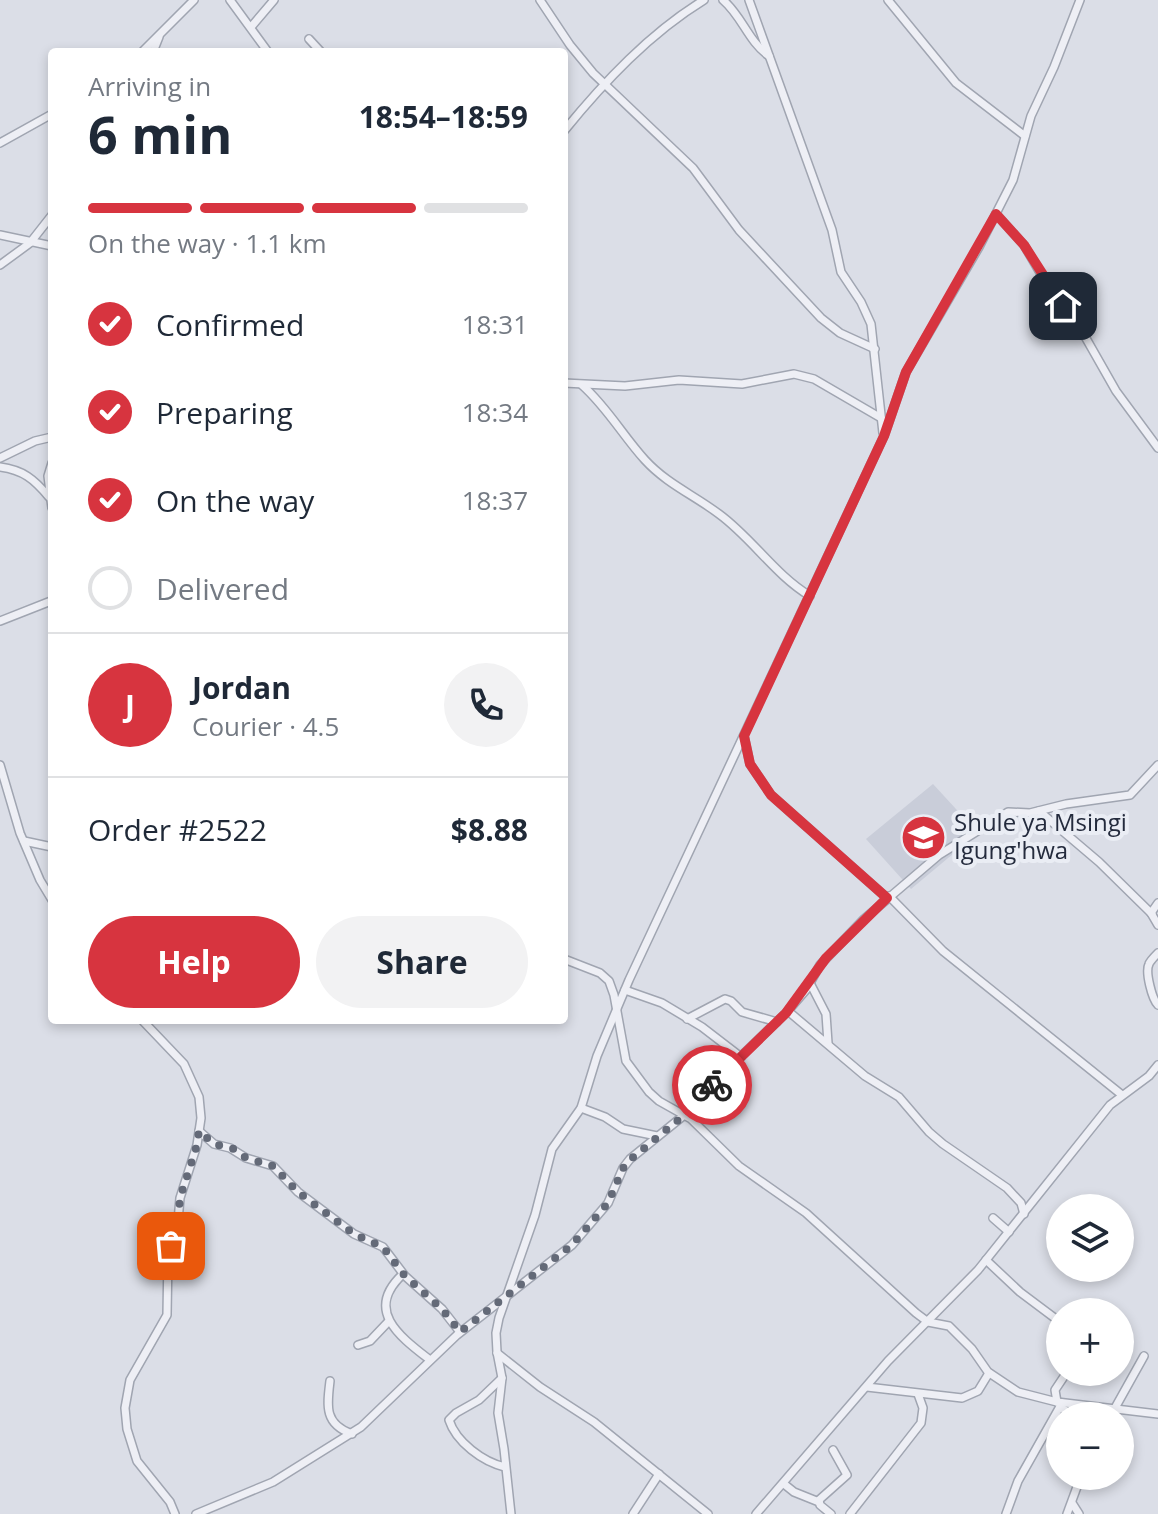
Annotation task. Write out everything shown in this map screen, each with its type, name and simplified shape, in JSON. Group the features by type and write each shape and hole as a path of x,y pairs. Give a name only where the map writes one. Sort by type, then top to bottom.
{"street":[{"path":"146,48 194,0"},
{"path":"230,0 265,48"},
{"path":"251,27 274,0"},
{"path":"540,0 570,45 604,84 693,168 739,230 821,318 840,333 875,349"},
{"path":"568,126 604,84 662,30 704,0"},
{"path":"723,0 735,11 757,46 770,57"},
{"path":"749,0 832,230 841,272 866,312 875,349 884,436"},
{"path":"888,0 967,94 1025,136"},
{"path":"511,1514 498,1413 502,1378 496,1333 535,1215 552,1149 581,1108 597,1056 625,990 884,436 906,372 1013,180 1025,136 1077,2"},
{"path":"154,48 159,35"},
{"path":"309,39 317,48"},
{"path":"0,143 48,116"},
{"path":"996,214 1024,245 1049,288 1083,333 1116,391 1158,448"},
{"path":"0,265 30,243 48,220"},
{"path":"0,235 48,245"},
{"path":"568,383 625,386 679,380 742,384 794,374 814,379 881,418"},
{"path":"582,385 636,451 669,483 718,513 789,581 810,596"},
{"path":"0,458 48,438"},
{"path":"0,467 29,475 48,496"},
{"path":"0,621 48,602"},
{"path":"744,736 750,764 771,795 888,897 943,951 1122,1095"},
{"path":"0,765 24,841 48,893"},
{"path":"196,1514 266,1485 352,1434 460,1332 572,1245 608,1203 625,1164 685,1115 788,1011 826,958 888,897 939,855 1003,814 1130,795 1158,765"},
{"path":"1039,811 1099,862 1152,914 1158,925"},
{"path":"24,841 48,846"},
{"path":"1152,914 1158,903"},
{"path":"1158,953 1147,971 1151,995 1158,1005"},
{"path":"568,961 607,978 612,986 622,1050 634,1074 659,1101 685,1115 739,1166 766,1182 806,1213 928,1322 949,1326 989,1373 1018,1392 1052,1402"},
{"path":"810,983 826,1014 828,1043"},
{"path":"625,990 658,1001 741,1057"},
{"path":"687,1019 725,999 742,1012 777,1022"},
{"path":"788,1011 873,1082 899,1097 943,1144 1007,1188 1021,1203 1024,1214"},
{"path":"146,1024 184,1064 199,1097 199,1131 168,1255 167,1315 130,1380 125,1408 127,1429 137,1461 170,1502 175,1514"},
{"path":"756,1514 906,1341 986,1260 1089,1130 1122,1095 1149,1076 1158,1065"},
{"path":"581,1108 605,1117 623,1129 657,1136"},
{"path":"199,1131 214,1144 234,1149 246,1158 278,1169 298,1192 354,1234 386,1250 403,1274 442,1309 460,1332"},
{"path":"993,1218 1009,1232"},
{"path":"986,1260 1046,1312"},
{"path":"403,1274 386,1296 386,1313 400,1334 430,1360"},
{"path":"358,1345 370,1341 389,1321"},
{"path":"497,1352 540,1387 585,1415 708,1514"},
{"path":"1117,1402 1144,1356"},
{"path":"867,1387 948,1398 971,1395 983,1385 989,1373"},
{"path":"502,1378 487,1394 449,1420 454,1431 485,1460 505,1467"},
{"path":"330,1381 331,1420 340,1430 352,1434"},
{"path":"850,1514 921,1423 923,1408 918,1394"},
{"path":"1134,1411 1158,1414"},
{"path":"1006,1514 1018,1481 1046,1428"},
{"path":"819,1502 847,1475 833,1450"},
{"path":"633,1514 659,1474"},
{"path":"784,1484 794,1492 819,1502 831,1514"},
{"path":"1067,1514 1076,1490"},
{"path":"1072,1503 1079,1514"}],"shaded area":[{"path":"933,784 978,833 911,889 866,839"}],"way so far":[{"path":"171,1246 180,1198 199,1131 214,1144 273,1166 298,1192 354,1234 383,1247 405,1276 442,1309 460,1332 572,1245 608,1203 625,1164 688,1112 712,1085"}],"place":[{"name":"Shule ya Msingi Igung'hwa","path":"923,837"}],"route":[{"path":"712,1085 786,1013 806,990 826,958 887,898 771,795 755,776 744,736 884,436 906,372 996,214 1024,245 1063,306"}]}
